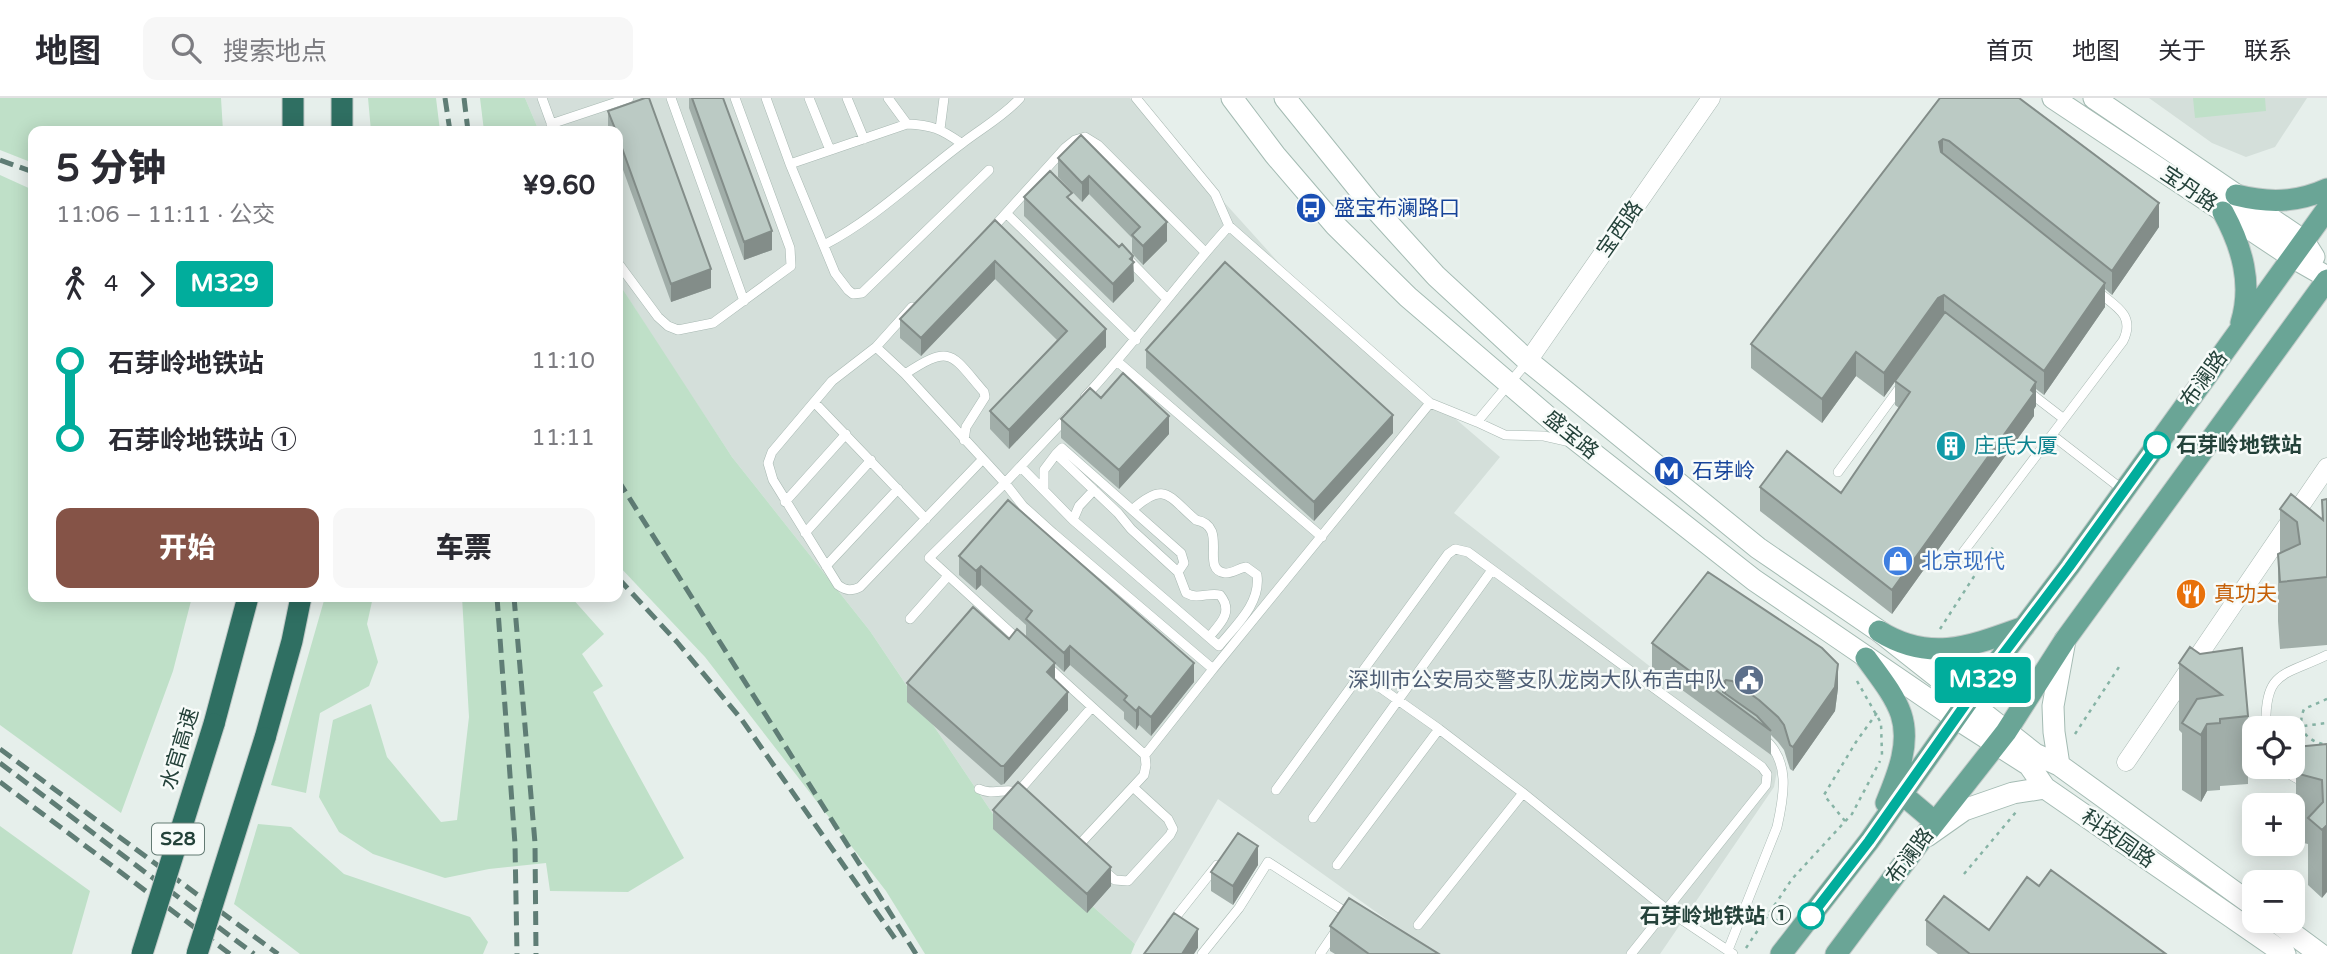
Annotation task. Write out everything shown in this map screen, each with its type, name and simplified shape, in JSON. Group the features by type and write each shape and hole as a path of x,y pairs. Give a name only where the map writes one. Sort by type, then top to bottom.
{"highway":[{"path":"292,98 293,126"},
{"path":"342,98 342,126"},
{"name":"水官高速","path":"142,954 214,724 247,602"},
{"name":"S28","path":"197,954 265,738 300,602"}],"main road":[{"name":"盛宝路","path":"1232,98 1275,155 1335,225 1408,298 1584,445 1754,580 1866,658 1962,710"},
{"name":"盛宝路","path":"1285,98 1369,202 1436,276 1528,361 1758,548 1878,631 1962,710"},
{"name":"宝丹路","path":"2053,98 2229,203 2298,249 2327,278"},
{"name":"宝丹路","path":"2094,98 2229,203"},
{"path":"2238,332 2246,306 2247,284 2229,203 2286,201 2311,196 2327,189"},
{"name":"布澜路","path":"1781,954 1903,795 2327,209"},
{"name":"布澜路","path":"1836,954 2002,738 2065,640 2327,278"},
{"path":"1878,631 1897,642 1917,648 1941,650 1980,642 2024,627"},
{"path":"2059,765 2053,706 2065,640"},
{"path":"1866,658 1901,714 1904,734 1899,773 1869,841"},
{"name":"科技园路","path":"1962,710 2002,738 2059,765 2242,897"},
{"name":"科技园路","path":"2002,738 2029,765 2045,788 2285,954"},
{"path":"1903,795 1928,831 1964,810 2013,793 2045,788"},
{"path":"2292,933 2320,954"}],"street":[{"name":"宝西路","path":"1528,361 1711,98"},
{"path":"2126,762 2327,467"}],"lane":[{"path":"542,98 551,126"},
{"path":"557,126 629,98"},
{"path":"671,98 744,301"},
{"path":"623,270 658,317 678,330 713,323 791,266 792,257 735,98"},
{"path":"766,98 835,273 853,294 862,293 989,170"},
{"path":"809,98 830,150"},
{"path":"846,98 864,139"},
{"path":"888,98 907,124"},
{"path":"940,129 944,98"},
{"path":"824,245 851,231 961,143 1012,107 1020,98"},
{"path":"1136,98 1215,194 1229,226 1430,403 1505,435 1544,436 1584,445"},
{"path":"790,164 907,124 940,129 961,143"},
{"path":"987,234 1065,148 1085,137 1205,252"},
{"path":"1044,173 1054,183"},
{"path":"1007,214 1136,340"},
{"path":"1082,400 1118,362 1205,252 1229,226"},
{"path":"1120,251 1167,299"},
{"path":"1958,559 2123,341 2128,330 2127,319 2089,285"},
{"path":"917,302 876,346 832,381 814,402 769,458 771,475 838,585 845,590 853,590 860,587 982,460"},
{"path":"876,346 905,374 1023,506 1213,669"},
{"path":"905,374 930,358 944,354 954,357 984,392 985,397 965,427 964,440"},
{"path":"1477,422 1528,361"},
{"path":"1118,362 1322,537"},
{"path":"1838,472 1904,382"},
{"path":"2020,385 2064,419"},
{"path":"814,402 926,519"},
{"path":"1145,755 1430,403"},
{"path":"1031,651 929,558 1074,410"},
{"path":"785,502 846,434"},
{"path":"2052,435 2124,491"},
{"path":"1045,491 1042,484 1044,470 1062,448 1181,553 1184,564 1178,572"},
{"path":"1056,454 1178,572 1186,593 1198,597 1216,594 1224,599 1225,618 1209,638"},
{"path":"805,533 871,460"},
{"path":"1021,467 1073,520 1219,646 1248,610 1255,596 1257,575 1246,567 1229,574 1219,571 1214,566 1214,538 1210,527 1196,520 1166,494 1157,492 1150,495 1132,510"},
{"path":"826,566 898,489"},
{"path":"1073,520 1079,506 1094,490"},
{"path":"1276,790 1448,554 1455,549 1461,549 1768,774 1766,786 1631,954"},
{"path":"1313,818 1492,570"},
{"path":"910,619 948,576"},
{"path":"2266,716 2267,697 2276,681 2287,671 2327,655"},
{"path":"1041,660 1145,755 1144,775 1085,853"},
{"path":"1361,674 1523,793 1666,909 1730,952 1777,827 1781,809 1782,767 1778,753 1760,736"},
{"path":"1018,792 1092,707"},
{"path":"1337,865 1439,729"},
{"path":"2298,779 2327,785"},
{"path":"1068,837 1115,880 1128,881 1170,835 1172,829 1168,819 1133,787"},
{"path":"979,789 989,794 1012,790 1028,801"},
{"path":"1418,925 1523,793"},
{"path":"1164,934 1227,852"},
{"path":"1257,855 1358,920"},
{"path":"1202,954 1238,908 1268,862"},
{"path":"1320,954 1347,914"}],"path":[{"path":"1945,623 1995,544"},
{"path":"2070,743 2119,667"},
{"path":"1742,954 1792,879 1852,814 1882,757 1881,723 1857,681"},
{"path":"2302,716 2304,709 2327,699"},
{"path":"2305,725 2327,723"},
{"path":"2305,735 2310,740 2327,745"},
{"path":"1845,821 1824,795 1856,742"},
{"path":"1964,874 2023,804"}],"shaded area":[{"path":"525,98 1130,98 1297,283 1500,457 1454,513 1652,668 1774,757 1777,771 1774,787 1660,954 1435,954 1218,799 1135,944 999,823 870,631 732,457 623,290 623,126 537,126"},
{"path":"2149,98 2307,98 2275,147 2246,157 2212,143"}],"green space":[{"path":"0,98 221,98 223,126 28,126 28,161 0,150"},
{"path":"368,98 436,98 439,126 371,126"},
{"path":"480,98 525,98 537,126 483,126"},
{"path":"2193,98 2265,98 2266,111 2195,118"},
{"path":"0,175 28,188 28,602 191,602 173,671 121,813 0,725"},
{"path":"623,290 732,457 870,631 999,823 1135,944 1131,954 925,954 886,891 705,657 623,570"},
{"path":"324,602 372,602 367,624 378,662 369,686 320,713 306,793 271,785"},
{"path":"462,602 575,602 604,634 582,654 603,686 593,692 684,858 628,892 550,891 546,863 489,869 445,878 373,854 339,832 319,797 333,720 371,704 387,757 441,822 457,820 469,717"},
{"path":"258,824 291,827 344,874 470,917 488,942 483,954 300,954 234,904"},
{"path":"0,826 90,891 72,954 0,954"}],"building":[{"path":"649,98 711,269 671,284 623,151 623,126 614,126 608,111"},
{"path":"692,98 723,98 772,231 744,242"},
{"path":"1940,98 2019,98 2159,203 2112,271 1949,141 1943,139 1939,142 1941,152 2105,283 2044,371 1944,295 1938,298 1884,373 1856,352 1822,399 1751,344"},
{"path":"1081,135 1167,222 1143,246 1132,235 1140,227 1089,176 1082,183 1058,158"},
{"path":"1050,171 1072,193 1067,197 1119,247 1122,244 1133,256 1130,259 1134,262 1113,284 1024,197"},
{"path":"995,220 1106,329 1009,430 990,411 1067,331 995,261 921,338 900,319"},
{"path":"1225,262 1393,415 1314,502 1146,350"},
{"name":"庄氏大厦","path":"1945,312 2036,382 2031,390 2034,393 1892,590 1760,487 1787,451 1841,493 1910,392 1895,381"},
{"path":"1123,373 1169,416 1119,470 1061,419 1090,388 1101,398"},
{"path":"2291,494 2323,520 2322,500 2327,499 2327,577 2280,582 2278,554 2300,544 2297,522 2280,509"},
{"path":"1008,500 1194,663 1151,717 1139,707 1136,711 1124,700 1127,696 1070,646 1064,653 1026,619 1032,611 981,566 976,571 959,556"},
{"name":"深圳市公安局交警支队龙岗大队布吉中队","path":"1708,572 1822,648 1838,664 1835,687 1793,747 1784,725 1759,700 1732,681 1726,680 1722,683 1723,692 1757,716 1771,731 1652,643"},
{"path":"973,607 1009,639 1017,629 1055,663 1047,672 1068,692 1004,766 907,683"},
{"path":"2190,647 2200,654 2242,648 2248,716 2220,719 2220,723 2207,724 2201,735 2182,723 2197,699 2222,695 2179,663"},
{"path":"2327,744 2327,825 2322,830 2308,818 2323,802 2322,780 2305,776 2305,746"},
{"path":"1018,782 1111,867 1087,894 993,810"},
{"path":"1238,833 1258,846 1233,886 1211,872"},
{"path":"2051,870 2166,954 1970,954 1926,920 1944,896 1989,930 2027,877 2039,886"},
{"path":"1349,898 1439,954 1369,954 1330,926"},
{"path":"1174,913 1198,929 1182,954 1144,954"}],"railway":[{"path":"445,98 449,126"},
{"path":"464,98 467,126"},
{"path":"0,160 28,170"},
{"path":"623,488 916,954"},
{"path":"623,583 677,642 742,720 896,940"},
{"path":"497,602 515,844 517,954"},
{"path":"514,602 535,843 536,954"},
{"path":"0,749 278,954"},
{"path":"0,763 254,954"},
{"path":"0,782 230,954"}],"bus line":[{"name":"M329","path":"1811,916 1869,841 1967,702 2157,445"}],"place":[{"name":"盛宝布澜路口","path":"1311,208"},
{"name":"石芽岭地铁站","path":"2157,445"},
{"name":"庄氏大厦","path":"1951,446"},
{"name":"石芽岭","path":"1669,471"},
{"name":"北京现代","path":"1898,561"},
{"name":"真功夫","path":"2191,594"},
{"name":"深圳市公安局交警支队龙岗大队布吉中队","path":"1749,680"},
{"name":"石芽岭地铁站 ①","path":"1811,916"}]}
